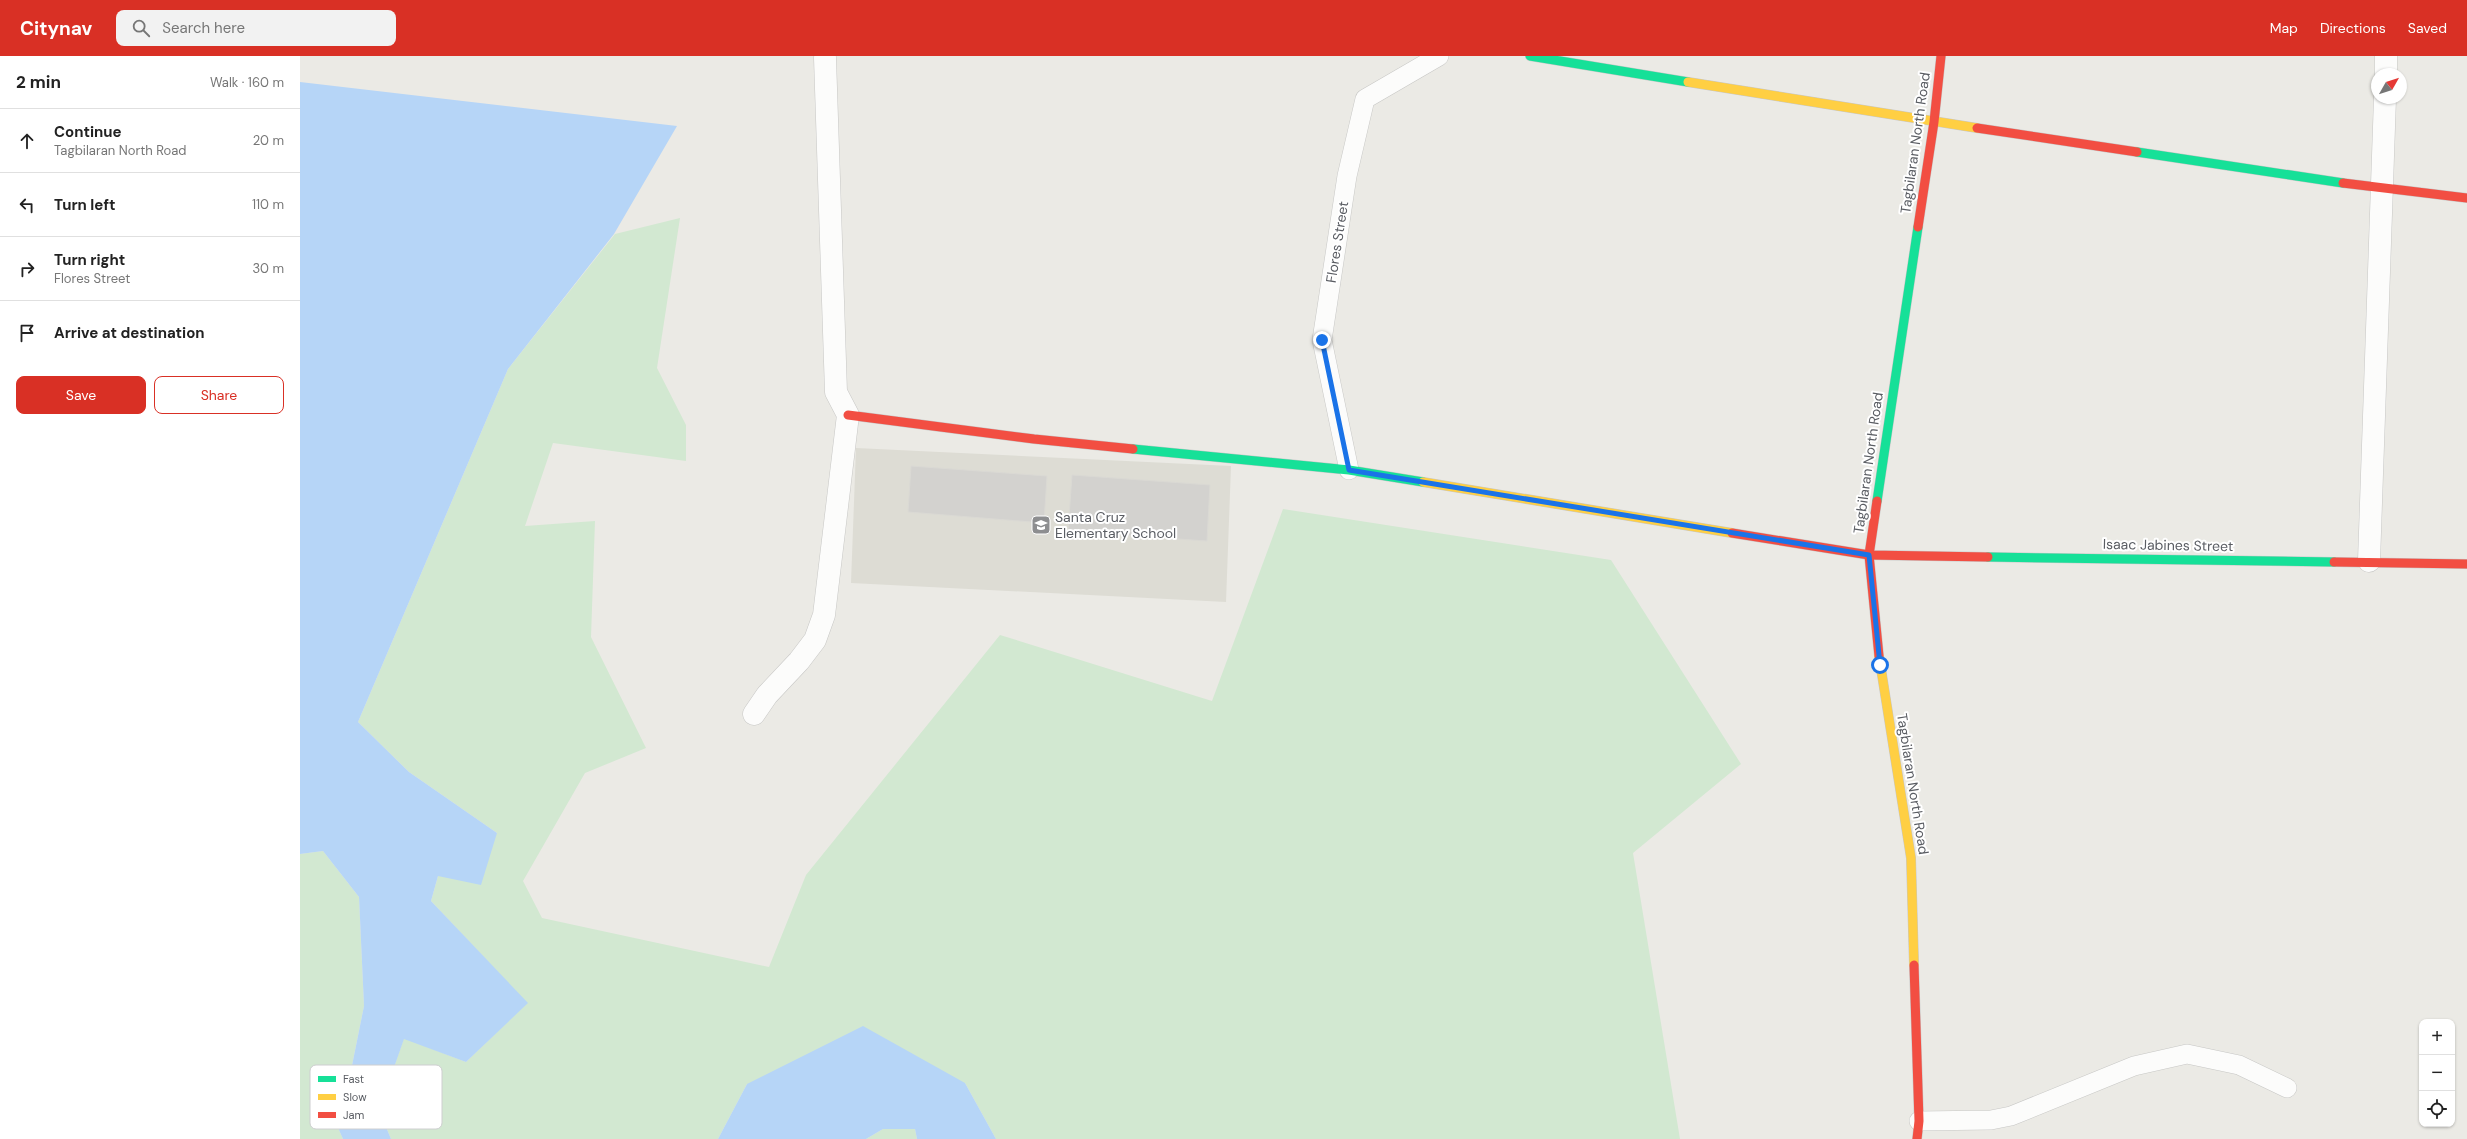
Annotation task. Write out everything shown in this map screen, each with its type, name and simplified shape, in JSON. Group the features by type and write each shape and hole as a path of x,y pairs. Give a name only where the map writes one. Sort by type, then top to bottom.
{"street":[{"path":"1530,56 1934,122 2383,188 2467,198"},
{"name":"Tagbilaran North Road","path":"1918,1130 1911,858 1880,665 1869,555 1934,122 1940,56"},
{"path":"2386,56 2386,68"},
{"path":"754,714 767,695 799,661 815,640 824,615 848,415 836,392 825,58"},
{"path":"2369,561 2385,104"},
{"name":"Isaac Jabines Street","path":"848,415 1034,439 1349,470 1869,555 2369,561 2467,564"}],"lane":[{"name":"Flores Street","path":"1349,470 1322,340 1347,176 1365,99 1439,56"},
{"path":"1918,1130 2011,1116 2134,1066 2187,1054 2239,1065 2287,1088"}],"shaded area":[{"name":"Santa Cruz Elementary School","path":"856,448 1231,466 1226,602 851,583"}],"green space":[{"path":"680,218 657,368 686,425 686,461 553,443 525,526 595,521 591,637 646,748 585,773 523,881 542,918 769,967 806,875 1000,635 1212,701 1283,509 1611,560 1741,764 1633,853 1680,1139 996,1139 965,1083 747,1084 718,1139 391,1139 387,1129 442,1129 442,1065 395,1065 404,1038 466,1062 527,1003 431,901 438,876 497,833 409,772 358,722 508,369 615,234"},
{"path":"323,851 359,897 364,1006 352,1065 310,1065 310,1129 339,1129 343,1139 300,1139 300,854"},
{"path":"883,1129 915,1129 917,1139 866,1139"}],"water":[{"path":"300,82 677,126 614,234 508,369 358,722 409,772 497,833 481,885 438,876 431,901 528,1003 466,1062 404,1039 395,1065 352,1065 364,1006 359,897 323,851 300,854"},
{"path":"863,1026 965,1083 996,1139 917,1139 915,1129 883,1129 866,1139 718,1139 747,1084"},
{"path":"387,1129 391,1139 343,1139 339,1130"}],"building":[{"path":"911,466 1047,476 1044,523 908,512"},
{"path":"1072,475 1210,485 1207,541 1068,531"}],"traffic: fast":[{"path":"1530,56 1688,82"},
{"path":"2137,152 2343,183"},
{"path":"1877,501 1918,227"},
{"path":"1133,449 1349,470 1423,482"},
{"path":"1988,557 2334,562"}],"traffic: slow":[{"path":"1688,82 1977,128"},
{"path":"1423,482 1732,533"},
{"path":"1879,656 1911,858 1914,965"}],"traffic: jam":[{"path":"1918,227 1934,122 1941,56"},
{"path":"1977,128 2137,152"},
{"path":"2343,183 2467,198"},
{"path":"848,415 1034,439 1133,449"},
{"path":"1877,501 1869,555 1879,656"},
{"path":"1732,533 1869,555 1988,557"},
{"path":"2334,562 2467,564"},
{"path":"1914,965 1919,1121 1917,1139"}],"place":[{"name":"Santa Cruz Elementary School","path":"1041,525"}],"route":[{"path":"1322,340 1349,470 1869,555 1880,665"}]}
